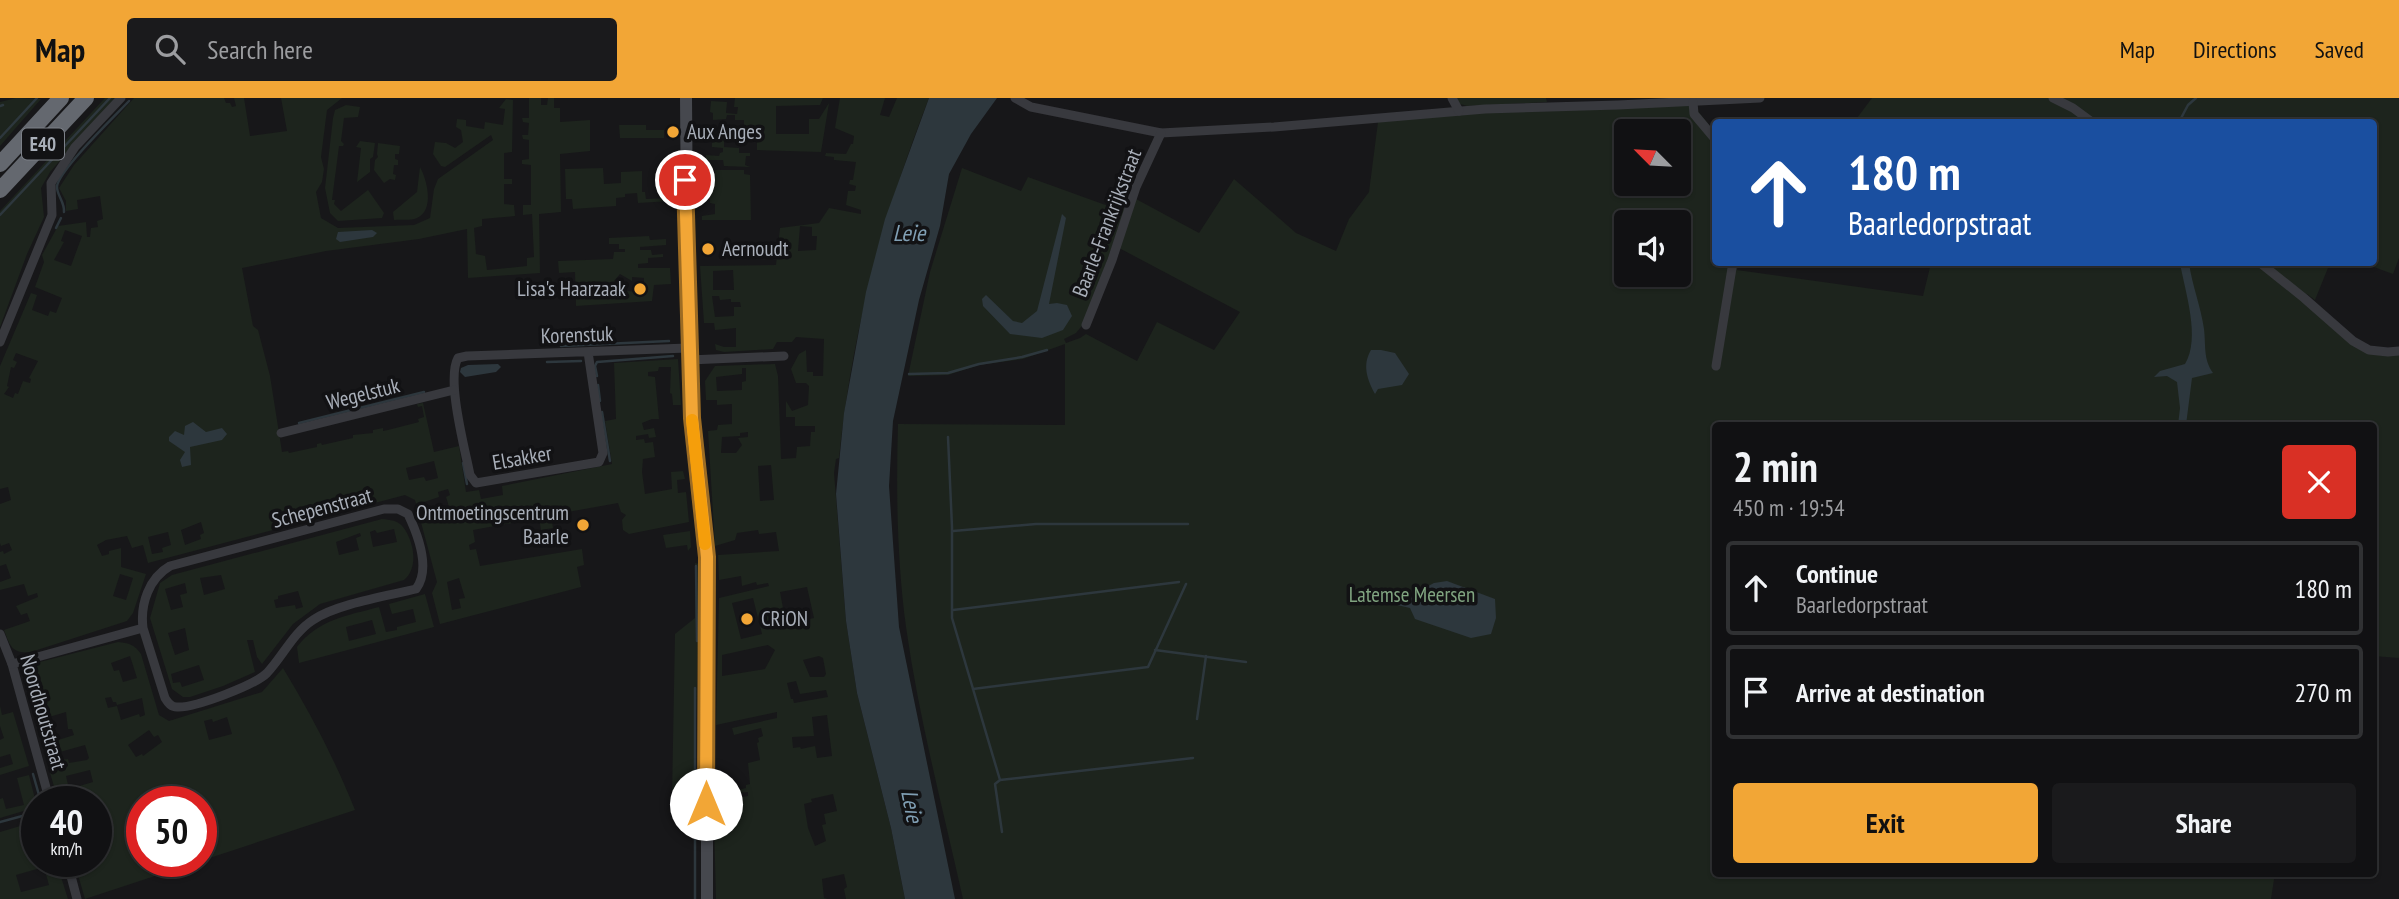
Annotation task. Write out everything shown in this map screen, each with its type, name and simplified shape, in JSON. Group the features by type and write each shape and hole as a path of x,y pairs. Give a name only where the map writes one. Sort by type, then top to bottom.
{"highway":[{"name":"E40","path":"0,164 61,98"},
{"name":"E40","path":"0,190 86,98"}],"main road":[{"path":"686,98 689,354 692,418 707,557 707,899"}],"street":[{"path":"0,342 52,215 51,183 75,147 121,98"},
{"name":"Baarle-Frankrijkstraat","path":"1015,98 1031,107 1161,133 1274,127 1459,111 1616,102 1693,102 1760,98"},
{"path":"1451,98 1459,111"},
{"path":"2053,98 2088,119"},
{"path":"1693,102 1694,114 1712,135"},
{"name":"Baarle-Frankrijkstraat","path":"1086,325 1136,187 1161,133"},
{"path":"1716,366 1732,266"},
{"path":"2264,266 2353,341 2369,350 2399,351"},
{"name":"Korenstuk","path":"467,355 588,352 784,356"},
{"name":"Elsakker","path":"467,355 458,358 453,367 454,390 470,475 476,483 599,462 603,453 588,352"},
{"name":"Wegelstuk","path":"281,433 454,390"},
{"name":"Schepenstraat","path":"384,509 398,509 408,514 412,523 425,570 422,582 416,589 331,611 313,619 299,632 266,674 250,685 190,705 170,705 165,698 143,628 141,617 151,583 158,573 170,566 384,509"},
{"path":"12,664 143,628"},
{"name":"Noordhoutstraat","path":"0,634 12,664 46,786"},
{"path":"71,877 77,899"}],"green space":[{"path":"16,98 41,99 0,146 0,102"},
{"path":"105,98 115,98 50,172 41,188 44,217 0,327 0,211"},
{"path":"134,98 224,98 232,107 236,106 234,98 244,98 250,136 287,131 281,98 342,98 327,110 321,157 324,169 322,182 316,192 321,218 338,228 414,225 430,218 438,179 493,140 491,135 445,167 441,166 433,154 435,142 446,143 455,148 463,142 461,130 456,127 457,119 466,120 466,126 484,129 485,122 503,125 505,109 499,108 506,99 513,100 512,152 504,153 504,179 512,179 512,184 504,184 504,204 514,205 515,216 482,219 482,226 474,228 476,254 485,256 487,270 527,266 527,258 534,257 532,214 523,215 523,205 531,205 531,165 522,164 522,160 529,159 529,140 523,139 522,135 528,135 529,123 523,122 522,118 529,118 529,98 541,98 541,105 547,105 548,98 554,98 554,108 560,108 560,122 590,120 590,151 560,154 561,212 539,214 540,273 468,278 467,229 419,239 326,251 242,268 253,326 258,330 270,376 282,452 317,447 317,444 321,443 322,445 353,438 353,435 373,433 373,430 383,428 383,431 419,422 418,419 424,417 422,406 418,407 417,404 423,403 434,452 459,446 466,492 479,490 481,499 503,495 502,486 612,464 605,421 616,419 614,363 678,359 681,405 673,405 670,393 671,367 659,367 658,371 648,372 648,376 655,377 659,419 642,423 644,430 654,428 656,437 649,438 648,434 636,436 636,440 653,442 655,457 643,459 645,494 672,489 671,472 683,471 685,479 677,480 678,493 686,492 689,522 629,534 623,530 622,520 626,515 621,512 618,503 551,515 553,528 541,530 539,518 473,530 475,542 469,545 470,550 476,549 480,566 582,549 584,565 577,567 581,587 440,624 432,593 437,582 415,500 405,495 148,563 143,545 132,548 127,536 106,540 97,545 102,556 121,548 121,567 146,574 133,613 127,621 31,652 16,650 10,645 4,630 30,621 27,613 21,615 16,606 38,597 37,593 28,596 24,584 0,590 0,582 11,578 6,564 0,566 0,552 3,551 4,554 12,550 9,543 1,546 0,543 0,504 11,500 8,487 0,489 0,366 31,293 37,295 32,310 48,316 50,311 56,313 62,298 35,287 44,262 42,255 58,226 86,222 87,237 90,237 91,228 98,227 97,221 103,219 100,196 77,200 78,209 66,211 66,201 59,188 74,165","holes":["65,230 82,236 71,266 54,260 64,242 61,241","16,353 38,361 29,378 30,383 23,381 18,394 15,393 13,398 4,394 9,387 11,367 14,368 17,362 13,360","434,461 438,478 426,481 424,477 409,480 406,468","448,489 450,495 446,497 450,510 438,514 437,510 427,513 424,502 439,497 438,492","201,522 204,533 200,535 201,539 185,545 181,530","168,532 171,545 162,548 163,552 152,554 148,537","120,574 133,578 126,600 113,596","459,578 465,598 459,599 461,608 452,610 447,582"]},
{"path":"735,98 823,98 820,105 776,106 776,134 809,134 809,119 819,119 829,103 821,152 757,150 757,140 749,138 749,131 741,131 741,137 738,137 735,127 744,127 744,120 735,120 735,115 727,115 726,119 713,120 713,113 710,112 711,101 727,102 726,113 737,114 738,107 734,107"},
{"path":"840,98 885,98 880,115 889,117 897,98 929,98 897,186 872,275 852,365 839,458 836,459 834,473 846,621 857,693 891,828 905,899 846,899 844,874 822,879 824,898 828,899 716,899 716,802 748,796 748,792 739,793 738,790 750,784 748,763 760,760 757,743 758,738 763,736 761,728 734,735 732,728 777,718 777,712 716,725 719,598 769,586 768,583 757,585 756,582 742,586 741,576 719,580 718,555 779,551 776,532 759,534 758,530 737,533 735,540 715,546 708,431 717,430 718,425 732,424 732,404 717,405 717,400 706,400 705,381 715,366 775,364 778,376 781,459 796,458 797,447 810,446 811,432 815,432 815,426 795,426 795,417 786,417 786,401 792,411 808,405 809,386 806,383 796,383 791,369 799,354 806,350 807,372 813,372 813,376 823,376 824,339 796,337 792,342 777,342 773,349 724,352 716,350 715,344 736,347 736,328 715,330 714,323 704,323 700,266 776,265 780,228 819,223 829,208 861,214 861,210 846,205 848,191 855,191 856,186 849,184 850,180 853,180 856,162 834,160 834,157 825,156 826,153 846,154 853,144 854,136 835,128","holes":["800,226 812,227 812,236 817,236 816,250 798,251","733,270 734,290 713,290 713,271","712,296 719,296 720,300 740,302 741,307 734,307 734,316 715,317","742,368 746,368 746,381 742,382 742,390 717,391 716,377 742,374","748,432 748,437 738,438 742,445 736,453 721,453 722,437 740,436 740,433","771,465 774,500 760,501 758,466","807,587 814,618 786,624 780,592","753,598 762,634 741,639 732,603","768,645 775,650 765,669 722,676 722,655","819,656 823,658 826,674 824,677 810,677 803,660","796,681 800,694 826,690 828,697 794,703 787,683","827,715 832,756 817,758 815,746 793,748 792,737 814,736 812,717","833,794 837,811 824,814 826,824 822,825 826,841 815,846 808,828 804,804 812,802 811,799"]},
{"path":"1456,98 1546,98 1547,102 1467,106 1460,104"},
{"path":"1872,98 2399,98 2399,258 2393,274 2371,266 2377,266 2377,119 1856,119"},
{"path":"346,105 360,107 358,117 344,118 341,141 344,144 339,146 332,200 335,200 334,204 341,211 368,190 384,213 382,218 338,221 330,213 325,188 333,118 335,110"},
{"name":"Latemse Meersen","path":"1693,105 1712,128 1712,266 1738,266 1737,270 1923,296 1930,266 2329,266 2315,300 2307,294 2305,298 2362,346 2399,350 2399,658 2377,656 2377,422 1712,422 1712,877 2274,877 2271,899 963,899 924,730 906,627 898,526 898,424 1065,425 1065,344 1023,359 979,365 948,375 908,376 930,272 962,168 1021,191 1028,177 1111,207 1114,200 1125,204 1085,322 1076,333 1064,339 1066,343 1086,334 1137,361 1157,322 1214,350 1240,312 1119,248 1136,199 1199,233 1234,179 1296,233 1336,251 1349,219 1369,192 1378,122 1460,113"},
{"path":"619,125 646,125 646,130 664,130 664,138 620,138"},
{"path":"715,140 724,140 724,147 739,148 739,153 750,153 750,156 746,156 745,165 750,167 724,166 723,160 706,160 706,155 719,156 723,152 723,148 712,147"},
{"path":"360,141 375,143 373,157 370,159 370,172 357,182 361,148 356,147"},
{"path":"378,143 400,146 399,154 395,154 398,165 394,165 395,180 390,179 384,183 374,170"},
{"path":"420,167 427,187 426,208 417,218 394,220 393,212 417,192"},
{"path":"603,168 604,184 621,183 621,172 642,171 642,192 645,192 646,199 671,198 671,201 638,203 637,193 616,198 616,206 573,209 572,199 566,199 565,169"},
{"path":"715,170 744,170 744,174 750,175 751,220 702,220 702,216 715,214 715,204 710,203 710,199 695,200 694,177 706,178 706,173 715,174"},
{"path":"649,236 650,240 666,239 666,245 640,247 640,250 651,250 652,255 663,254 663,257 648,258 648,263 638,264 638,268 670,268 671,284 654,285 652,301 576,306 575,272 559,273 558,261 613,259 614,252 625,252 625,249 619,249 619,244 609,244 609,238","holes":["620,274 632,281 632,277 644,278 644,293 620,290 620,285 614,281"]},
{"path":"382,519 401,525 410,540 413,554 412,569 404,580 320,604 293,624 262,664 257,657 253,640 247,640 255,672 190,697 183,697 172,689 150,618 160,583 172,575","holes":["394,529 397,542 373,547 370,532 375,530 377,533","360,533 361,536 356,538 359,550 339,555 336,542","221,575 225,589 204,595 200,578","185,583 187,593 180,595 183,607 171,610 165,589","298,591 303,607 296,609 295,605 276,608 274,600 278,599 278,596","185,628 189,650 175,655 168,633","199,665 204,680 182,687 180,682 173,683 171,674"]},
{"path":"690,531 691,547 688,551 687,545 666,548 663,535"},
{"path":"695,563 700,564 694,799 672,797 675,634 695,618"},
{"path":"425,594 434,627 299,663 297,647 305,638 324,624 344,616 379,607 386,632 416,622 413,609 392,614 389,604","holes":["372,620 376,634 349,641 346,627"]},
{"path":"118,642 125,643 136,648 141,654 159,715 169,721 262,692 283,668 322,737 355,810 217,856 217,786 126,786 126,877 152,877 85,899 79,877 112,877 112,786 79,786 93,782 90,770 66,776 68,786 54,786 24,679 32,664","holes":["130,656 137,678 123,682 119,670 114,671 111,663","111,697 117,705 142,698 145,715 140,717 139,714 121,720 117,706 108,708 105,698","66,712 68,729 72,729 74,735 55,741 49,717","227,717 232,734 209,740 204,721 212,719 213,722","149,730 154,737 158,735 162,742 143,756 142,754 136,757 128,745","85,745 89,758 69,763 68,759 61,760 60,752"]},
{"path":"0,706 2,715 13,712 29,766 0,775 0,768 13,764 10,754 0,757 0,740 4,738 0,726"},
{"path":"29,775 32,786 21,786 21,793 17,778"},
{"path":"3,798 6,809 21,806 21,812 0,818 0,799"},
{"path":"21,826 21,874 16,875 21,892 49,885 47,877 61,877 68,899 0,899 0,832"}],"water":[{"name":"Leie","path":"929,98 997,98 971,134 949,174 940,226 919,300 893,421 889,486 899,627 955,899 905,899 891,828 857,693 846,621 836,494 844,413 866,292 885,219"},
{"path":"1062,214 1066,218 1049,304 1067,305 1072,316 1063,330 1042,338 1010,334 983,306 982,299 986,295 1013,321 1022,323 1037,311"},
{"path":"372,230 377,233 373,237 340,242 336,239 338,232"},
{"path":"2181,266 2190,266 2203,321 2206,357 2213,373 2192,378 2186,422 2178,422 2180,408 2177,382 2167,376 2154,377 2160,371 2185,364 2192,341"},
{"path":"1371,350 1395,353 1409,374 1402,385 1378,389 1375,394 1367,372"},
{"path":"498,364 501,367 496,372 465,377 460,372 461,368 468,365"},
{"path":"193,422 206,432 222,428 227,434 222,440 190,447 191,465 182,467 180,460 185,452 169,441 169,437 175,431 184,435 185,426"},
{"path":"1447,581 1495,599 1496,618 1491,634 1471,638 1415,619 1410,608 1367,598 1375,589 1411,595 1434,583"}],"waterway":[{"path":"0,138 37,98"},
{"path":"0,215 110,98"},
{"path":"2181,119 2188,105 2196,98"},
{"path":"64,212 57,189 60,178 129,101"},
{"path":"56,228 61,218"},
{"path":"561,346 669,341"},
{"path":"909,374 948,373 1047,350"},
{"path":"597,376 597,362 673,356"},
{"path":"547,362 581,361"},
{"path":"598,385 600,401"},
{"path":"299,423 424,392"},
{"path":"602,412 610,461"},
{"path":"948,437 952,618 1000,780 995,784 1002,832"},
{"path":"463,463 467,484"},
{"path":"953,531 1036,524 1188,524"},
{"path":"696,566 697,641"},
{"path":"953,610 1179,582"},
{"path":"973,689 1148,667 1186,584"},
{"path":"1155,650 1246,662"},
{"path":"1197,719 1206,656"},
{"path":"695,688 695,899"},
{"path":"1000,780 1193,758"},
{"path":"33,774 36,786"},
{"path":"0,822 21,816"}],"slow traffic":[{"path":"692,420 705,544"}],"place":[{"name":"Aux Anges","path":"673,132"},
{"name":"Aernoudt","path":"708,249"},
{"name":"Lisa's Haarzaak","path":"640,289"},
{"name":"Ontmoetingscentrum Baarle","path":"583,525"},
{"name":"CRiON","path":"747,619"}],"route":[{"path":"685,180 692,418 707,557 706,804"}]}
